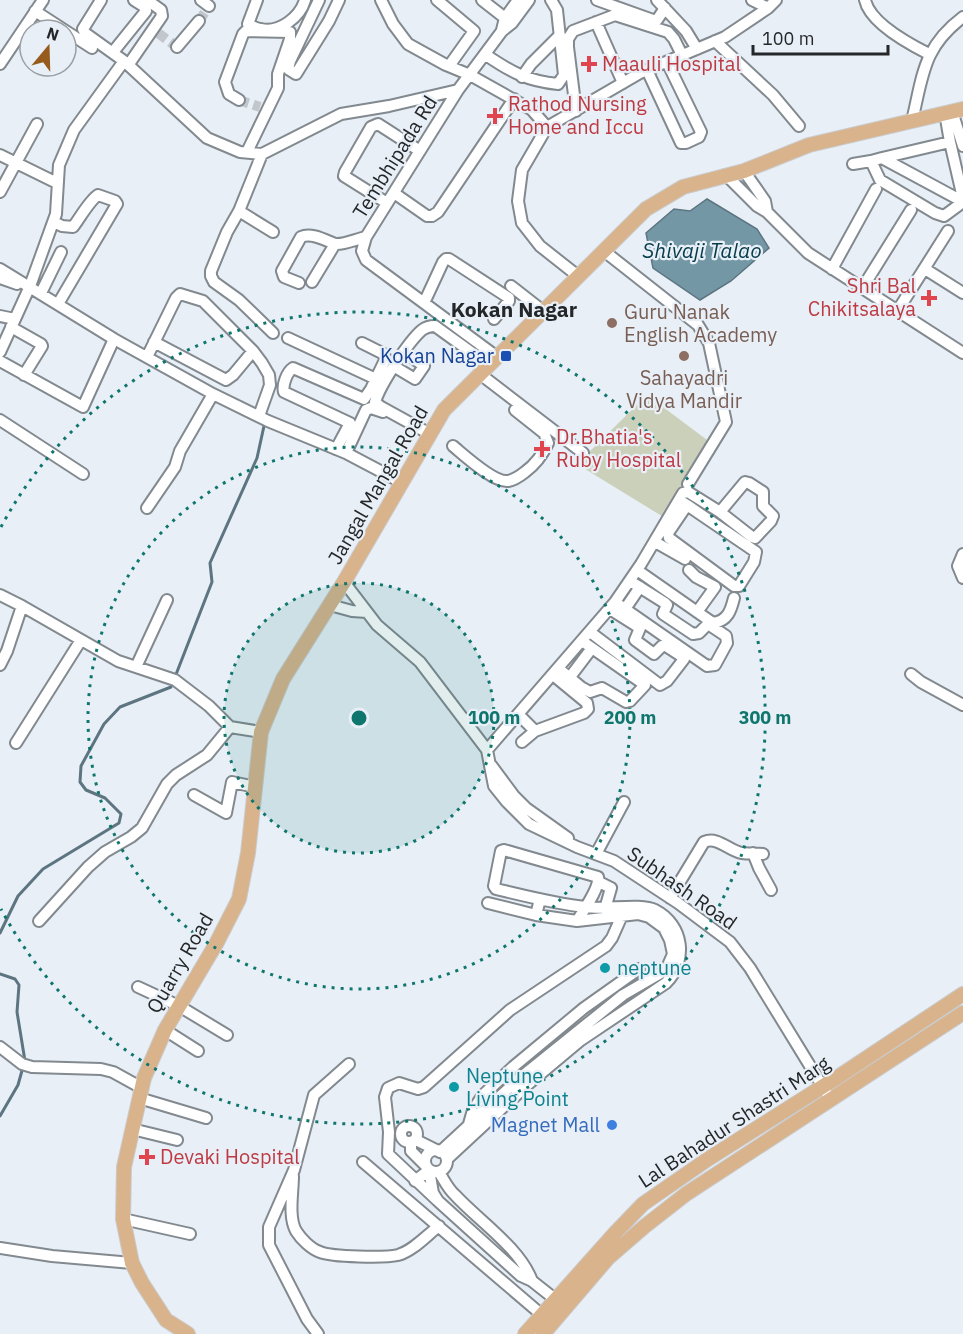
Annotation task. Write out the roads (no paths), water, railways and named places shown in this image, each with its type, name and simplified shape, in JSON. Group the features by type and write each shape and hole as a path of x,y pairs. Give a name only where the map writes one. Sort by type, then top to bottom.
{"main road":[{"name":"Jangal Mangal Road","path":"330,605 444,410 646,209 683,187 744,171 809,145 954,111"},
{"name":"Quarry Road","path":"188,1334 166,1320 132,1263 123,1219 124,1167 140,1093 165,1030 216,944 238,899 248,853 261,732 283,679 330,605"},
{"name":"Lal Bahadur Shastri Marg","path":"525,1334 643,1204 708,1159 963,994"},
{"name":"Lal Bahadur Shastri Marg","path":"543,1334 608,1258 686,1194 963,1013"}],"street":[{"path":"0,64 43,0"},
{"path":"101,0 83,29 85,33 126,62 207,138 247,152 262,154 341,114 389,106 458,90"},
{"path":"113,52 147,11 134,0"},
{"path":"257,0 248,24 260,30 273,30 294,19 305,0"},
{"path":"319,0 290,61 288,69 296,74 329,21 339,0"},
{"path":"381,0 393,24 408,44 514,99 532,110 547,128"},
{"path":"437,0 474,31 449,66"},
{"path":"482,0 505,18"},
{"path":"502,31 505,18 518,0"},
{"path":"502,31 512,23 530,0"},
{"path":"486,55 522,77 558,84 561,82 564,75 557,10 551,0"},
{"path":"597,0 653,20 657,20 661,4"},
{"path":"752,0 772,4"},
{"path":"865,0 866,5 894,35 929,54"},
{"path":"0,352 29,287 54,222 59,165 74,130 126,62 155,31 162,16 161,10 149,1"},
{"path":"661,4 686,32 697,49"},
{"path":"578,276 540,246 522,223 518,201 522,170 547,128 647,70 725,37 772,4"},
{"path":"36,11 92,48"},
{"path":"576,111 568,39 573,31 615,15 668,32 675,39 682,55"},
{"path":"912,121 929,54 942,35 963,17"},
{"path":"177,47 199,21"},
{"path":"596,22 623,83"},
{"path":"239,100 229,94 225,82 243,34 246,31 290,32 290,39 278,74 278,88 264,108 247,152"},
{"name":"Tembhipada Rd","path":"489,365 424,303 366,260 362,251 366,237 458,90 502,31"},
{"path":"522,77 531,64 560,35"},
{"path":"715,41 773,95 799,126"},
{"path":"647,70 681,143 686,143 699,137 700,132 667,62"},
{"path":"394,193 427,216 438,212 514,99"},
{"path":"876,160 880,180 934,213 944,216 949,213 959,205 962,195 950,142 954,111"},
{"path":"954,111 963,146"},
{"path":"0,192 37,124"},
{"path":"387,203 344,176 371,127 378,124 420,151"},
{"path":"853,164 950,142"},
{"path":"0,154 57,183"},
{"path":"262,154 239,211 227,232 211,276 214,282 238,300 273,333"},
{"path":"876,160 962,195"},
{"path":"744,171 765,201 767,212"},
{"path":"726,175 808,253 963,353"},
{"path":"832,269 876,189"},
{"path":"54,222 62,226 73,227 94,196 98,195 115,201 117,204 61,305"},
{"path":"863,287 911,210"},
{"path":"61,305 118,211"},
{"path":"239,211 273,232"},
{"path":"898,310 948,231"},
{"path":"299,284 284,277 282,271 301,237 305,234 340,245 349,240 366,237"},
{"path":"312,282 335,244"},
{"path":"604,251 699,325 709,344 726,422 688,484"},
{"path":"41,293 61,252"},
{"path":"424,303 443,262 449,259 509,298 509,302 494,319"},
{"path":"925,268 963,293"},
{"path":"0,269 114,339 213,394 259,417 341,451 401,483"},
{"path":"0,278 29,287"},
{"path":"511,286 543,311"},
{"path":"147,357 176,298 180,294 185,294 203,301 253,351 269,375 270,385 259,417"},
{"path":"0,316 13,323 42,346 26,371"},
{"path":"428,437 375,402 378,393 422,330 435,326 489,365 514,406 544,433 548,443 534,465 519,477 507,482 497,479 453,446"},
{"path":"288,338 376,379"},
{"path":"0,362 26,371 83,407 114,339"},
{"path":"154,342 226,380 253,351"},
{"path":"341,451 350,423 284,392 283,387 293,368 364,399 369,395 386,358 385,355 362,343"},
{"path":"395,367 415,379 423,369 424,366 405,352"},
{"path":"18,362 26,371"},
{"path":"147,508 175,467 180,451 213,394"},
{"path":"514,406 583,453"},
{"path":"341,451 364,413 371,408 428,437"},
{"path":"0,420 83,474"},
{"path":"683,503 756,552 754,562 739,586 734,586 669,538 668,533 683,503 684,493 688,492 755,538 773,516 763,506 763,492 745,482 720,512"},
{"path":"625,609 635,584 637,570 683,503"},
{"path":"656,542 687,565 696,577 715,587 697,612"},
{"path":"963,554 958,566 963,578"},
{"path":"637,570 713,623 720,622 731,613 734,598"},
{"path":"344,582 377,625 420,662 487,750 612,606 635,584"},
{"path":"612,606 625,609 706,666 714,665 727,644 726,636 708,624 699,633 693,634 663,614 667,604 635,584"},
{"path":"0,595 118,661 173,679 208,706 230,727 261,732"},
{"path":"136,667 167,600"},
{"path":"330,605 352,611 367,612"},
{"path":"0,665 22,606"},
{"path":"586,637 660,685 667,681 684,659 683,657 664,645 656,654 646,649 635,640 640,627 612,606"},
{"path":"555,671 570,677 590,692 602,688 626,702 630,701 645,686 592,648 586,637"},
{"path":"16,743 81,640"},
{"path":"570,677 592,648"},
{"path":"522,742 535,731 584,713 588,709 587,703 555,671"},
{"path":"911,674 963,705"},
{"path":"518,714 535,731"},
{"path":"39,921 88,867 105,852 142,828 167,784 176,775 207,755 230,727"},
{"name":"Subhash Road","path":"487,750 494,786 529,824 577,847 614,861 730,942 750,968 831,1100"},
{"path":"194,795 226,813 232,782 255,787"},
{"path":"596,854 624,802"},
{"path":"670,898 704,842 709,840 740,853 758,853 759,868 771,890"},
{"path":"416,1181 431,1169 444,1169 443,1155 469,1124 578,1037 623,995 666,970 673,954 664,928 649,917 638,914 586,907 540,899 496,889 494,886 501,851 598,877 598,882 586,907 577,921"},
{"path":"598,882 611,888 605,909"},
{"path":"536,915 540,899"},
{"path":"488,903 536,915 577,921 641,907 655,910 675,928 680,945 679,965 673,975 658,988 578,1037"},
{"path":"556,1300 532,1281 521,1276 388,1154 389,1132 385,1097 388,1088 399,1083 418,1089 424,1087 510,1010 606,946 623,912"},
{"path":"469,1124 473,1110 483,1095 513,1067 568,1021 639,969"},
{"path":"650,978 658,988"},
{"path":"615,985 623,995"},
{"path":"138,987 179,1006 227,1035"},
{"path":"568,1021 578,1037"},
{"path":"165,1030 198,1051"},
{"path":"0,1047 27,1066 113,1072 140,1093 206,1118"},
{"path":"318,1334 307,1319 269,1245 269,1227 294,1170 314,1095 349,1064"},
{"path":"513,1067 523,1082"},
{"path":"443,1155 523,1082"},
{"path":"401,1125 402,1138 405,1142 413,1141 443,1155"},
{"path":"132,1129 177,1140"},
{"path":"413,1141 411,1151 420,1162 431,1169 513,1251 527,1269 532,1281"},
{"path":"438,1201 433,1193 431,1169 426,1156 435,1150 443,1155"},
{"path":"363,1162 542,1315"},
{"path":"294,1170 292,1214 295,1230 305,1243 319,1252 341,1256 396,1256 408,1251 439,1226"},
{"path":"123,1219 190,1234"},
{"path":"0,1248 52,1256 132,1263"}],"water":[{"name":"Shivaji Talao","path":"707,199 757,229 769,248 731,281 700,300 653,268 646,233 674,209 690,211"}],"waterway":[{"path":"175,677 212,582 210,563 257,458 264,426"},
{"path":"0,933 18,896 43,869 119,823 121,814 105,798 86,790 80,782 81,766 104,724 120,707 171,687 172,683"},
{"path":"0,974 15,979 19,985 17,1012 25,1061"},
{"path":"0,1116 18,1085 23,1067"}],"tunnel":[{"path":"199,21 209,6"},
{"path":"158,33 177,47"},
{"path":"239,100 260,107"}],"place":[{"name":"Maauli Hospital","path":"589,64"},
{"name":"Rathod Nursing Home and Iccu","path":"495,116"},
{"name":"Shri Bal Chikitsalaya","path":"929,298"},
{"name":"Guru Nanak English Academy","path":"612,323"},
{"name":"Kokan Nagar","path":"506,356"},
{"name":"Sahayadri Vidya Mandir","path":"684,356"},
{"name":"Dr.Bhatia's Ruby Hospital","path":"542,449"},
{"name":"neptune","path":"605,968"},
{"name":"Neptune Living Point","path":"454,1087"},
{"name":"Magnet Mall","path":"612,1125"},
{"name":"Devaki Hospital","path":"147,1157"}],"district":[{"name":"Kokan Nagar","path":"514,310"}]}
